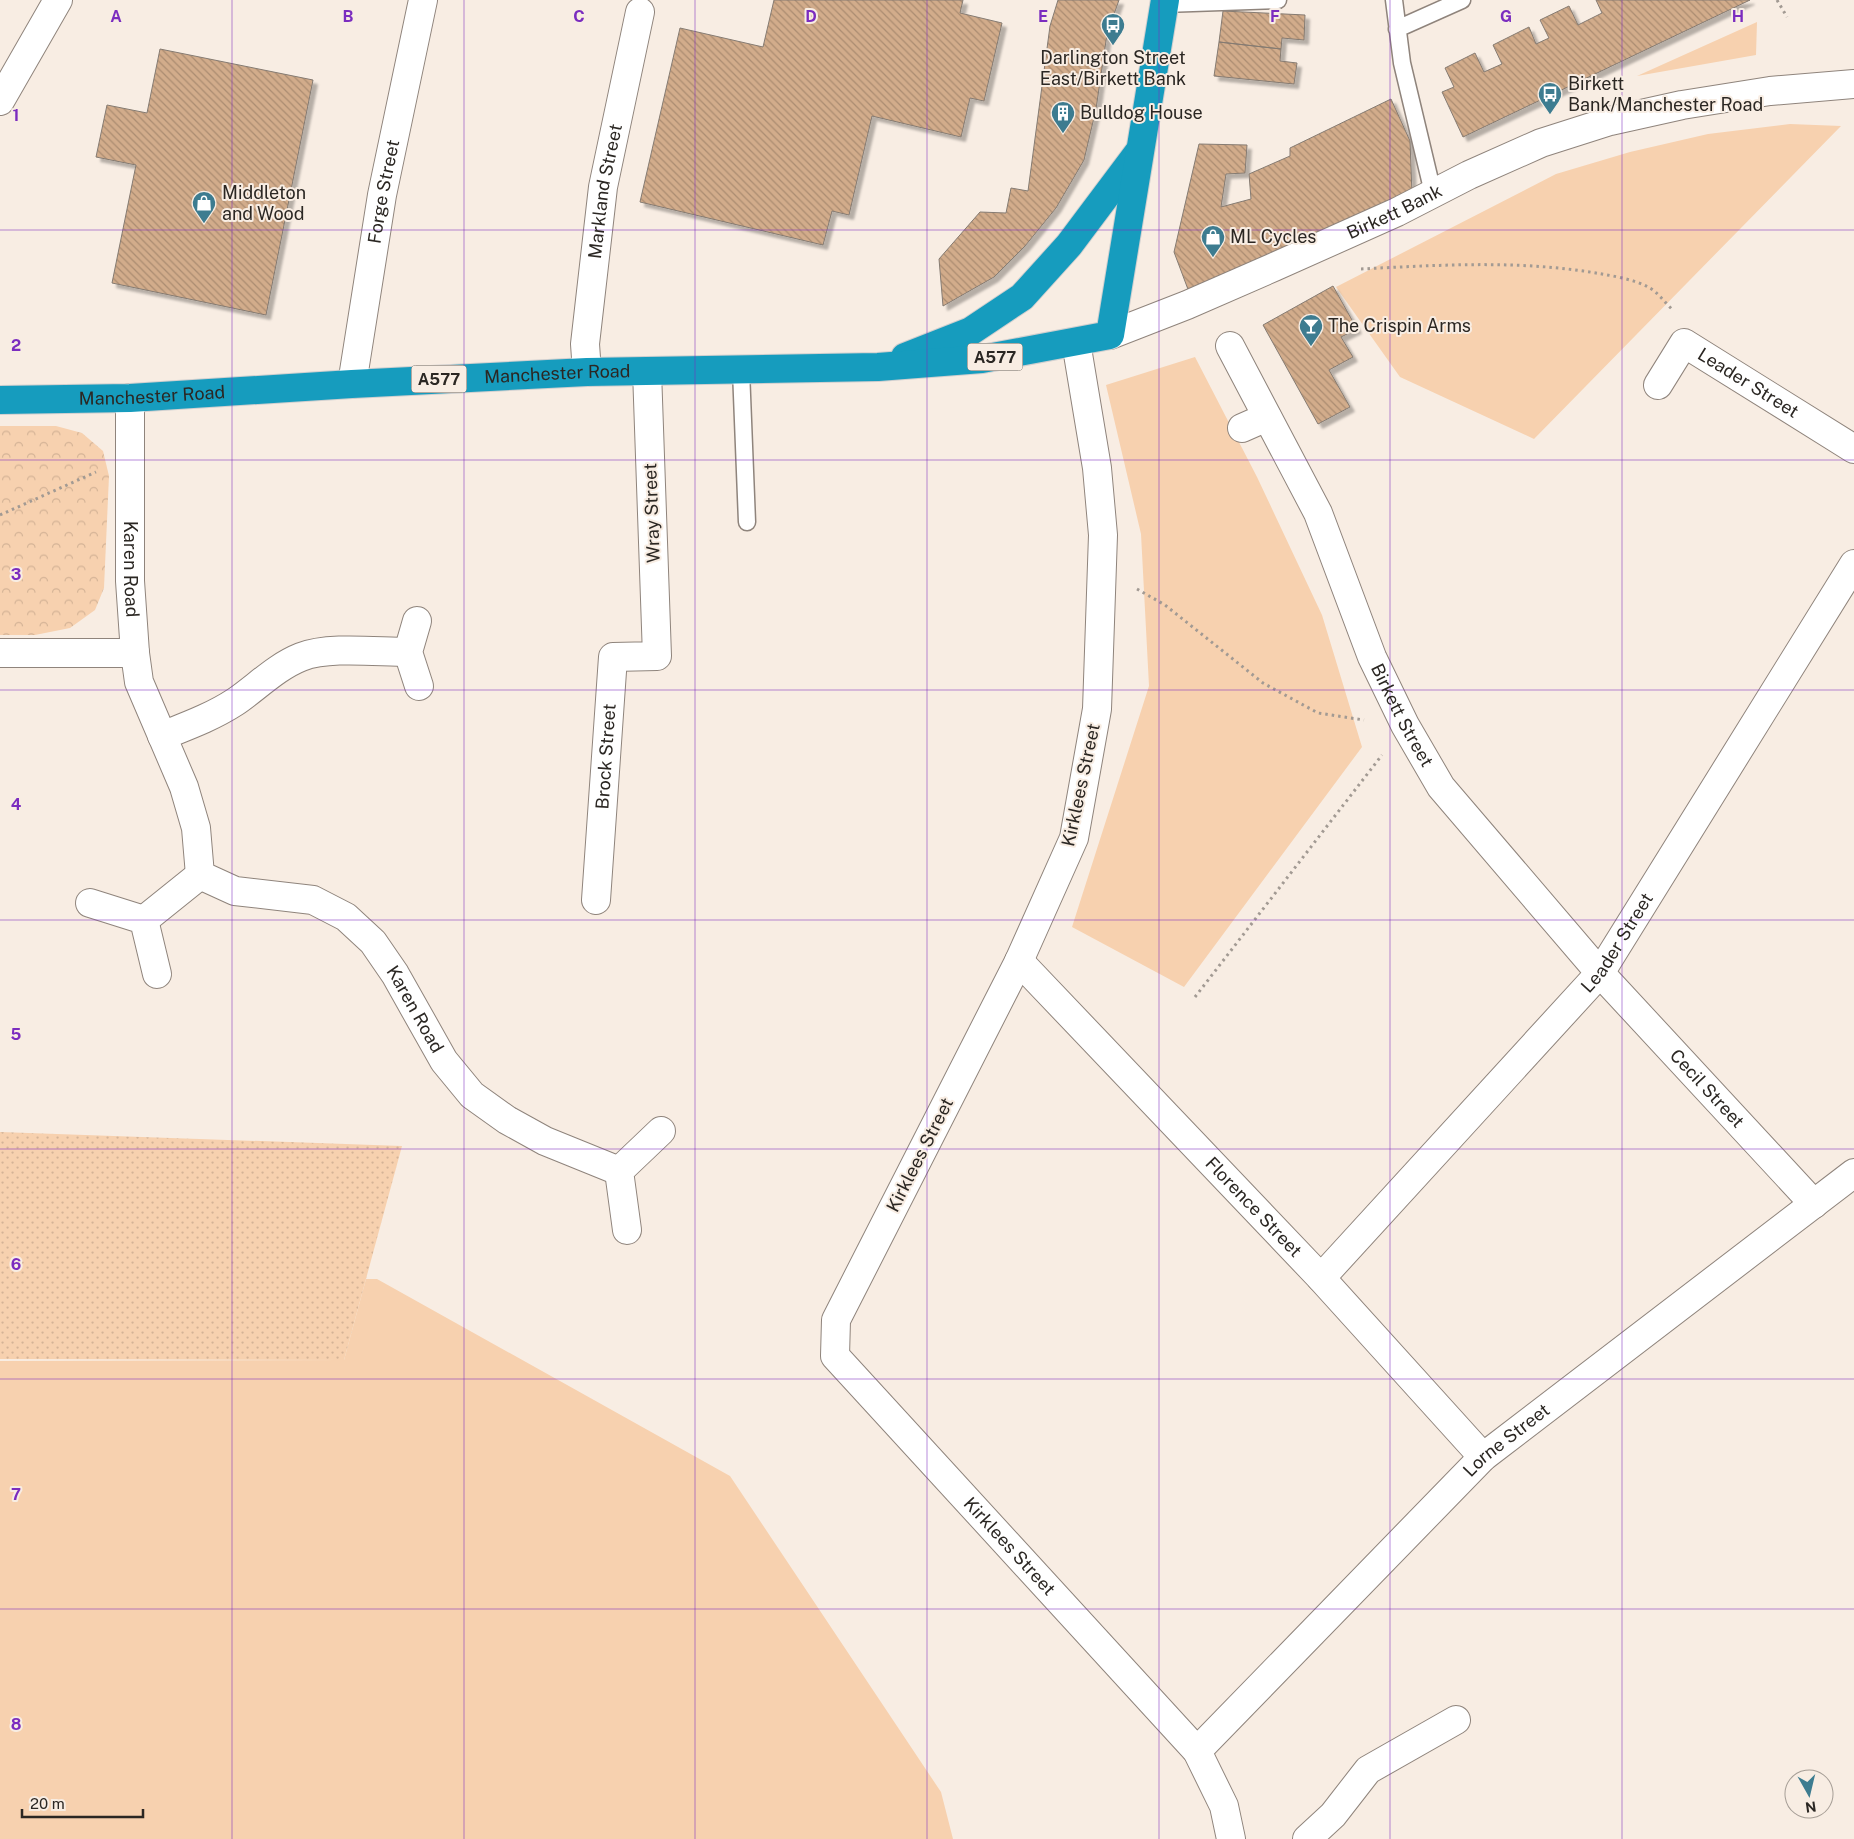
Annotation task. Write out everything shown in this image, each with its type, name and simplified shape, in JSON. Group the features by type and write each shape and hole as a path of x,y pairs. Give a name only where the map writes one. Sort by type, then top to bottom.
{"highway":[{"path":"1110,335 1165,2"},
{"path":"878,367 971,331 1022,297 1069,245 1141,150"},
{"name":"Manchester Road","path":"0,400 130,398 587,372 878,367 982,359 1110,335"}],"street":[{"path":"0,101 58,0"},
{"name":"Forge Street","path":"352,384 382,195 423,0"},
{"name":"Markland Street","path":"587,372 585,344 602,187 642,6"},
{"name":"Birkett Bank","path":"1110,335 1187,305 1274,267 1397,212 1469,175 1542,143 1610,121 1682,105 1770,91 1854,84"},
{"name":"Kirklees Street","path":"1076,342 1097,468 1103,535 1103,567 1097,710 1074,838 1019,961 836,1320 835,1356 1197,1751 1224,1806 1231,1839"},
{"name":"Leader Street","path":"1658,385 1684,343 1854,449"},
{"name":"Birkett Street","path":"1230,346 1318,513 1372,657 1405,725 1441,787 1600,973"},
{"name":"Wray Street","path":"647,371 657,656"},
{"name":"Karen Road","path":"130,398 130,581 139,682 184,788 196,828 200,875 236,891 313,900 346,917 373,942 395,974 444,1062 472,1095 507,1120 545,1141 619,1171"},
{"path":"1242,428 1267,417"},
{"name":"Leader Street","path":"1321,1278 1600,973 1854,564"},
{"path":"417,621 408,652 419,686"},
{"path":"162,736 211,716 236,701 282,666 302,657 325,652 408,652"},
{"path":"0,653 135,653"},
{"name":"Brock Street","path":"596,900 613,656 657,656"},
{"path":"144,920 200,875"},
{"path":"90,903 144,920"},
{"path":"144,920 157,974"},
{"name":"Florence Street","path":"1019,961 1321,1278 1483,1458"},
{"name":"Cecil Street","path":"1600,973 1814,1204"},
{"path":"627,1230 619,1171 661,1131"},
{"name":"Lorne Street","path":"1197,1751 1483,1458 1854,1173"},
{"path":"1307,1839 1333,1815 1368,1770 1456,1720"}],"lane":[{"path":"1165,2 1278,0"},
{"path":"1394,0 1402,63 1433,193"},
{"path":"1397,30 1462,0"},
{"path":"741,370 747,522"}],"path":[{"path":"1777,0 1787,18"},
{"path":"1462,266 1533,266 1578,270 1618,277 1649,287"},
{"path":"0,515 131,456"},
{"path":"1103,567 1165,606 1263,683 1318,713 1405,725 1195,997"}],"green space":[{"path":"1757,22 1756,55 1637,76"},
{"path":"1790,124 1841,126 1534,439 1400,377 1336,287 1556,174 1630,152 1708,134"},
{"path":"1195,357 1257,477 1322,615 1362,747 1184,987 1072,927 1149,686 1141,534 1106,385"},
{"path":"0,426 56,426 82,433 103,451 109,476 104,588 95,610 70,628 35,635 0,635"},
{"path":"0,1132 402,1146 344,1360 0,1359"},
{"path":"366,1279 377,1279 730,1476 941,1792 953,1839 0,1839 0,1361 344,1360"}],"building":[{"path":"774,0 963,0 960,13 1002,23 984,101 970,98 961,137 872,116 849,215 832,211 823,245 640,202 680,28 763,47"},
{"name":"Bulldog House","path":"1058,0 1119,0 1107,34 1096,109 1084,160 1056,208 1025,246 994,277 943,306 939,259 980,212 1006,213 1011,188 1028,191 1050,26"},
{"path":"1596,0 1750,0 1463,137 1442,92 1454,87 1445,68 1475,53 1484,72 1502,64 1493,45 1529,27 1536,44 1549,38 1540,20 1569,6 1578,25 1602,13"},
{"path":"1223,11 1305,15 1304,40 1282,38 1281,49 1219,42"},
{"path":"1219,42 1281,49 1280,61 1297,63 1294,84 1214,76"},
{"name":"Middleton and Wood","path":"160,49 313,80 266,315 112,283 136,165 96,157 107,105 147,113"},
{"path":"1391,99 1410,141 1412,194 1189,292 1174,252 1199,144 1247,145 1245,173 1226,174 1221,207 1251,199 1249,174 1290,156 1290,148"},
{"name":"The Crispin Arms","path":"1333,286 1357,329 1341,337 1353,357 1329,370 1350,407 1318,424 1263,325"}],"place":[{"name":"Darlington Street East/Birkett Bank","path":"1113,46"},
{"name":"Birkett Bank/Manchester Road","path":"1550,115"},
{"name":"Bulldog House","path":"1063,134"},
{"name":"Middleton and Wood","path":"204,224"},
{"name":"ML Cycles","path":"1213,258"},
{"name":"The Crispin Arms","path":"1311,347"}]}
